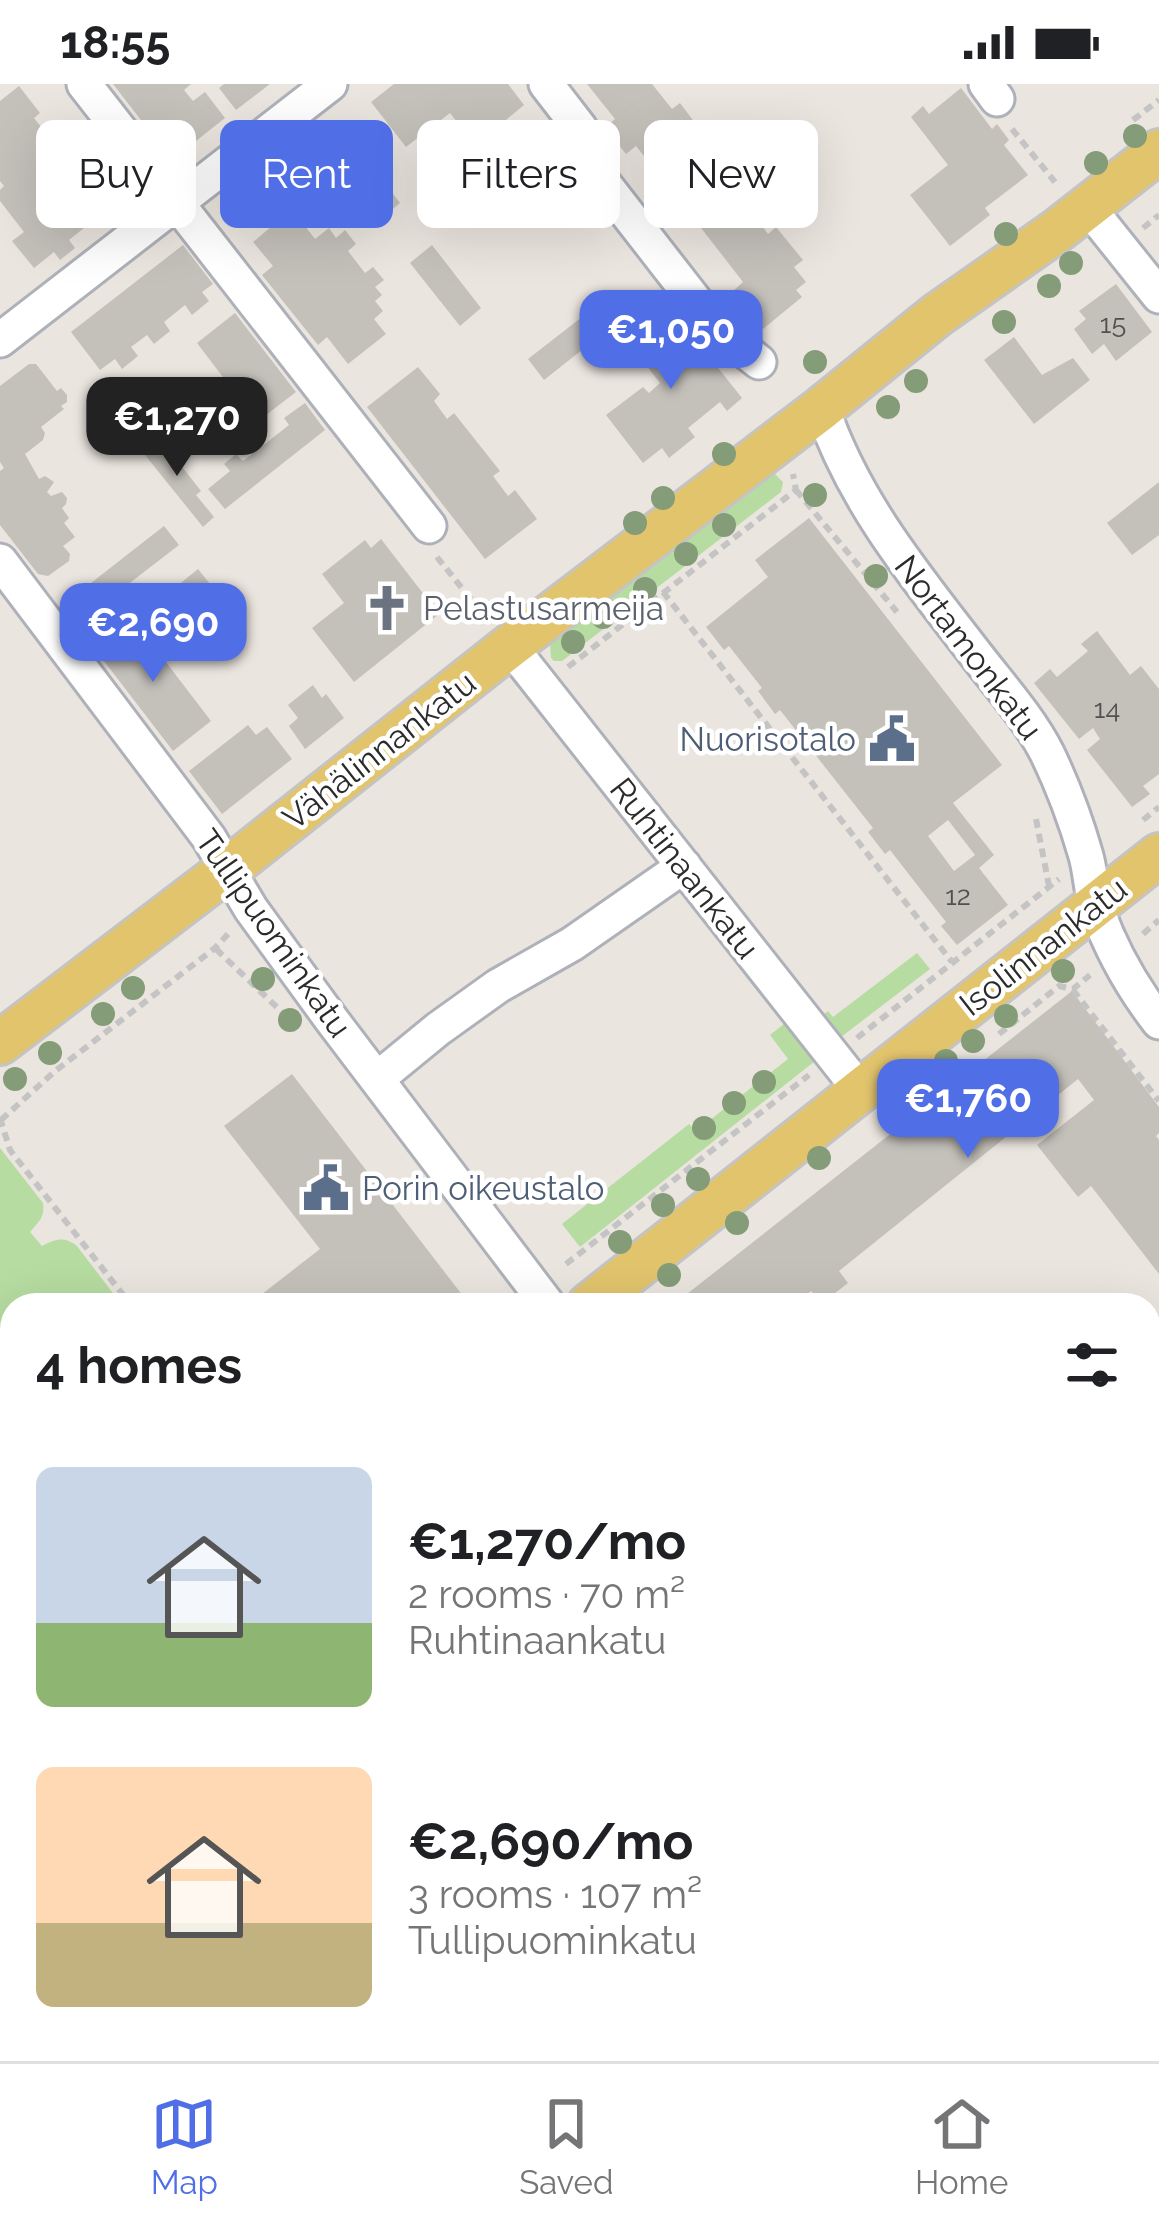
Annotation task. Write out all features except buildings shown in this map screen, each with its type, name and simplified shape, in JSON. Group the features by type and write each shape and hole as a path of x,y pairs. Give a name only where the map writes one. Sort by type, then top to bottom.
{"main road":[{"name":"Vähälinnankatu","path":"0,1043 228,869 508,644 827,424 937,315 1071,194 1159,151"},
{"name":"Isolinnankatu","path":"604,1293 1159,855"},
{"path":"0,1020 28,999 75,986"},
{"path":"0,1060 50,1024 75,986"}],"street":[{"path":"84,84 112,120"},
{"path":"196,187 330,84"},
{"path":"546,84 580,128 591,167 717,329 759,362"},
{"path":"1071,194 1159,296"},
{"path":"196,226 429,526"},
{"path":"0,340 144,228"},
{"name":"Nortamonkatu","path":"827,424 886,538 1045,749 1080,838 1095,905 1115,955 1159,1022"},
{"name":"Tullipuominkatu","path":"0,561 209,838 250,909 539,1293"},
{"name":"Ruhtinaankatu","path":"508,644 860,1090"},
{"path":"377,1079 498,986 572,944 683,866"}],"path":[{"path":"992,91 1002,116 1071,194"},
{"path":"1120,247 1159,215"},
{"path":"827,424 793,472 796,490 903,619"},
{"path":"429,526 437,556 508,644 562,671 796,490"},
{"path":"663,592 952,962"},
{"path":"1034,805 1049,886"},
{"path":"121,1293 10,1150 0,1119 215,948 250,909"},
{"path":"1073,989 1159,920"},
{"path":"985,1044 1060,986 1073,989 1159,1101"}],"green space":[{"path":"772,471 783,482 781,492 562,661 551,658 550,643"},
{"path":"917,953 930,969 841,1037 823,1015 828,1011 833,1017"},
{"path":"785,1023 815,1061 580,1247 562,1224 689,1124 696,1131 788,1059 770,1035"},
{"path":"0,1148 43,1203 42,1216 30,1232 42,1246 60,1240 77,1246 113,1293 0,1293"}],"place":[{"name":"Pelastusarmeija","path":"387,608"},
{"name":"Nuorisotalo","path":"892,739"},
{"name":"Porin oikeustalo","path":"326,1188"}]}
